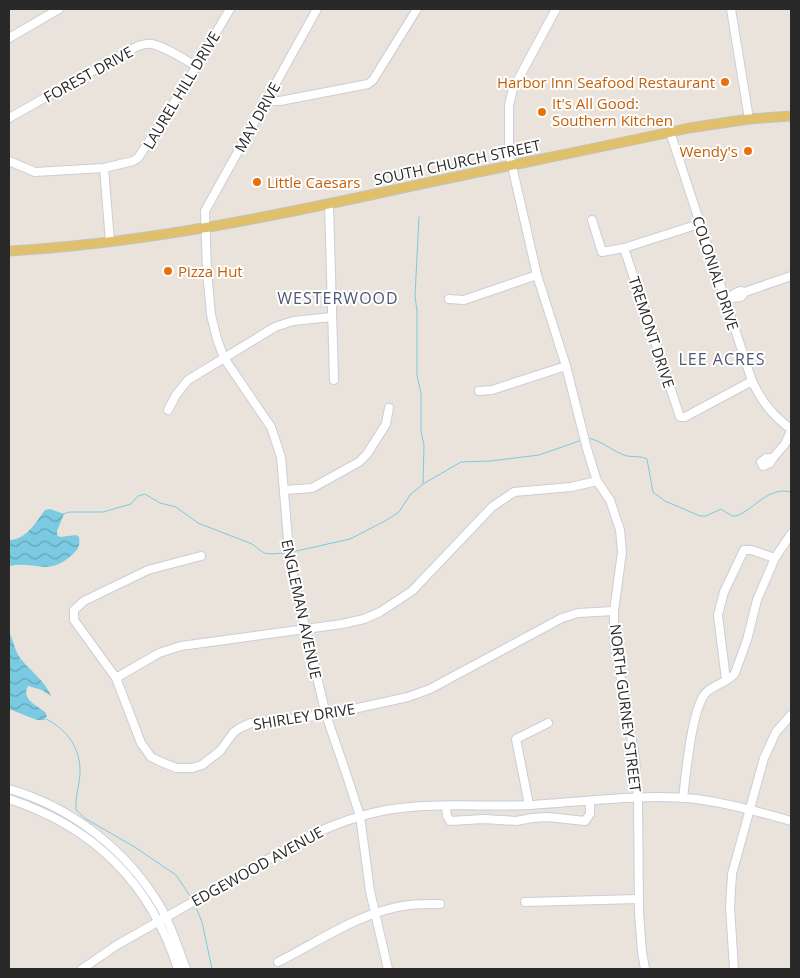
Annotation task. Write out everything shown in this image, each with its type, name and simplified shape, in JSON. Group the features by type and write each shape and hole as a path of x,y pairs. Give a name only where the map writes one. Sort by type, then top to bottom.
{"main road":[{"name":"SOUTH CHURCH STREET","path":"9,251 110,242 206,228 705,125 791,116"}],"street":[{"path":"9,38 59,9"},
{"name":"LAUREL HILL DRIVE","path":"9,161 36,172 104,168 138,158 183,89 230,9"},
{"name":"MAY DRIVE","path":"206,228 205,211 317,9"},
{"path":"265,101 280,101 368,84 373,80 417,9"},
{"name":"NORTH GURNEY STREET","path":"556,9 527,61 510,99 509,153 537,275 566,366 587,449 597,481 610,500 620,530 621,562 614,610 614,640 635,758 638,799 639,899 642,952 645,969"},
{"path":"731,9 749,119"},
{"name":"FOREST DRIVE","path":"9,118 128,51 148,43 159,45 196,66"},
{"name":"COLONIAL DRIVE","path":"670,132 752,382 768,409 791,430"},
{"path":"104,168 110,242"},
{"path":"329,204 334,380"},
{"path":"592,220 602,252 624,248 699,224"},
{"name":"ENGLEMAN AVENUE","path":"206,228 211,314 217,339 224,358 271,427 281,457 285,490 288,554 326,715 360,816 374,914 388,969"},
{"name":"TREMONT DRIVE","path":"624,248 680,417 685,417 752,382"},
{"path":"449,300 464,300 537,275"},
{"path":"724,299 740,291 745,292 791,276"},
{"path":"168,410 176,394 188,380 275,327 293,321 332,316"},
{"path":"479,390 492,390 566,366"},
{"path":"285,490 312,488 359,462 367,454 386,424 389,408"},
{"path":"773,458 785,444 791,430"},
{"path":"116,678 159,653 181,646 305,629 364,618 380,612 412,591 492,507 514,492 571,487 597,481"},
{"path":"683,798 686,767 699,707 709,690 733,677 747,640 757,600 775,558 791,534"},
{"path":"726,680 718,615 724,592 744,550 751,550 775,558"},
{"name":"SHIRLEY DRIVE","path":"201,556 148,570 84,601 74,610 74,620 116,678 141,743 151,757 176,768 192,768 202,765 220,751 234,732 251,723 326,715 419,694 562,618 578,613 614,610"},
{"path":"734,969 730,907 732,874 764,758 776,732 791,715"},
{"path":"529,805 516,739 548,724"},
{"path":"9,789 26,794 74,818 106,842 133,869 146,885 186,969"},
{"name":"EDGEWOOD AVENUE","path":"82,969 117,945 311,835 360,816 390,810 683,798 724,803 791,821"},
{"path":"9,799 42,811 78,832 129,876 162,919 178,969"},
{"path":"446,807 446,816 450,822 484,819 516,821 548,817 587,821 590,814 590,801"},
{"path":"525,902 639,899"},
{"path":"278,962 374,914 409,905 440,904"}],"water":[{"path":"50,509 64,514 57,535 60,537 76,535 79,537 77,550 64,561 49,567 9,566 9,540 25,534 45,510"},
{"path":"9,631 17,653 44,684 51,696 42,690 28,686 26,691 28,698 45,712 47,716 44,720 37,720 9,709"}],"waterway":[{"path":"419,217 415,296 417,311 417,376 421,393 421,432 424,445 423,483"},
{"path":"588,438 627,456 647,459 653,492 665,501 700,516 706,516 721,509 732,516 736,516 768,495 775,492 791,492"},
{"path":"292,552 350,539 385,521 399,512 410,495 423,484 461,462 491,461 539,455 582,440"},
{"path":"63,514 69,512 103,512 131,504 138,496 145,494 160,503 176,507 198,523 252,544 264,553 285,553"},
{"path":"46,719 54,723 67,735 72,741 78,756 80,774 76,810 86,819 133,846 176,875 192,899"},
{"path":"195,905 202,922 212,969"}],"place":[{"name":"Harbor Inn Seafood Restaurant","path":"725,82"},
{"name":"It's All Good: Southern Kitchen","path":"542,112"},
{"name":"Wendy's","path":"748,151"},
{"name":"Little Caesars","path":"257,182"},
{"name":"Pizza Hut","path":"168,271"}],"district":[{"name":"WESTERWOOD","path":"338,298"},
{"name":"LEE ACRES","path":"722,359"}]}
